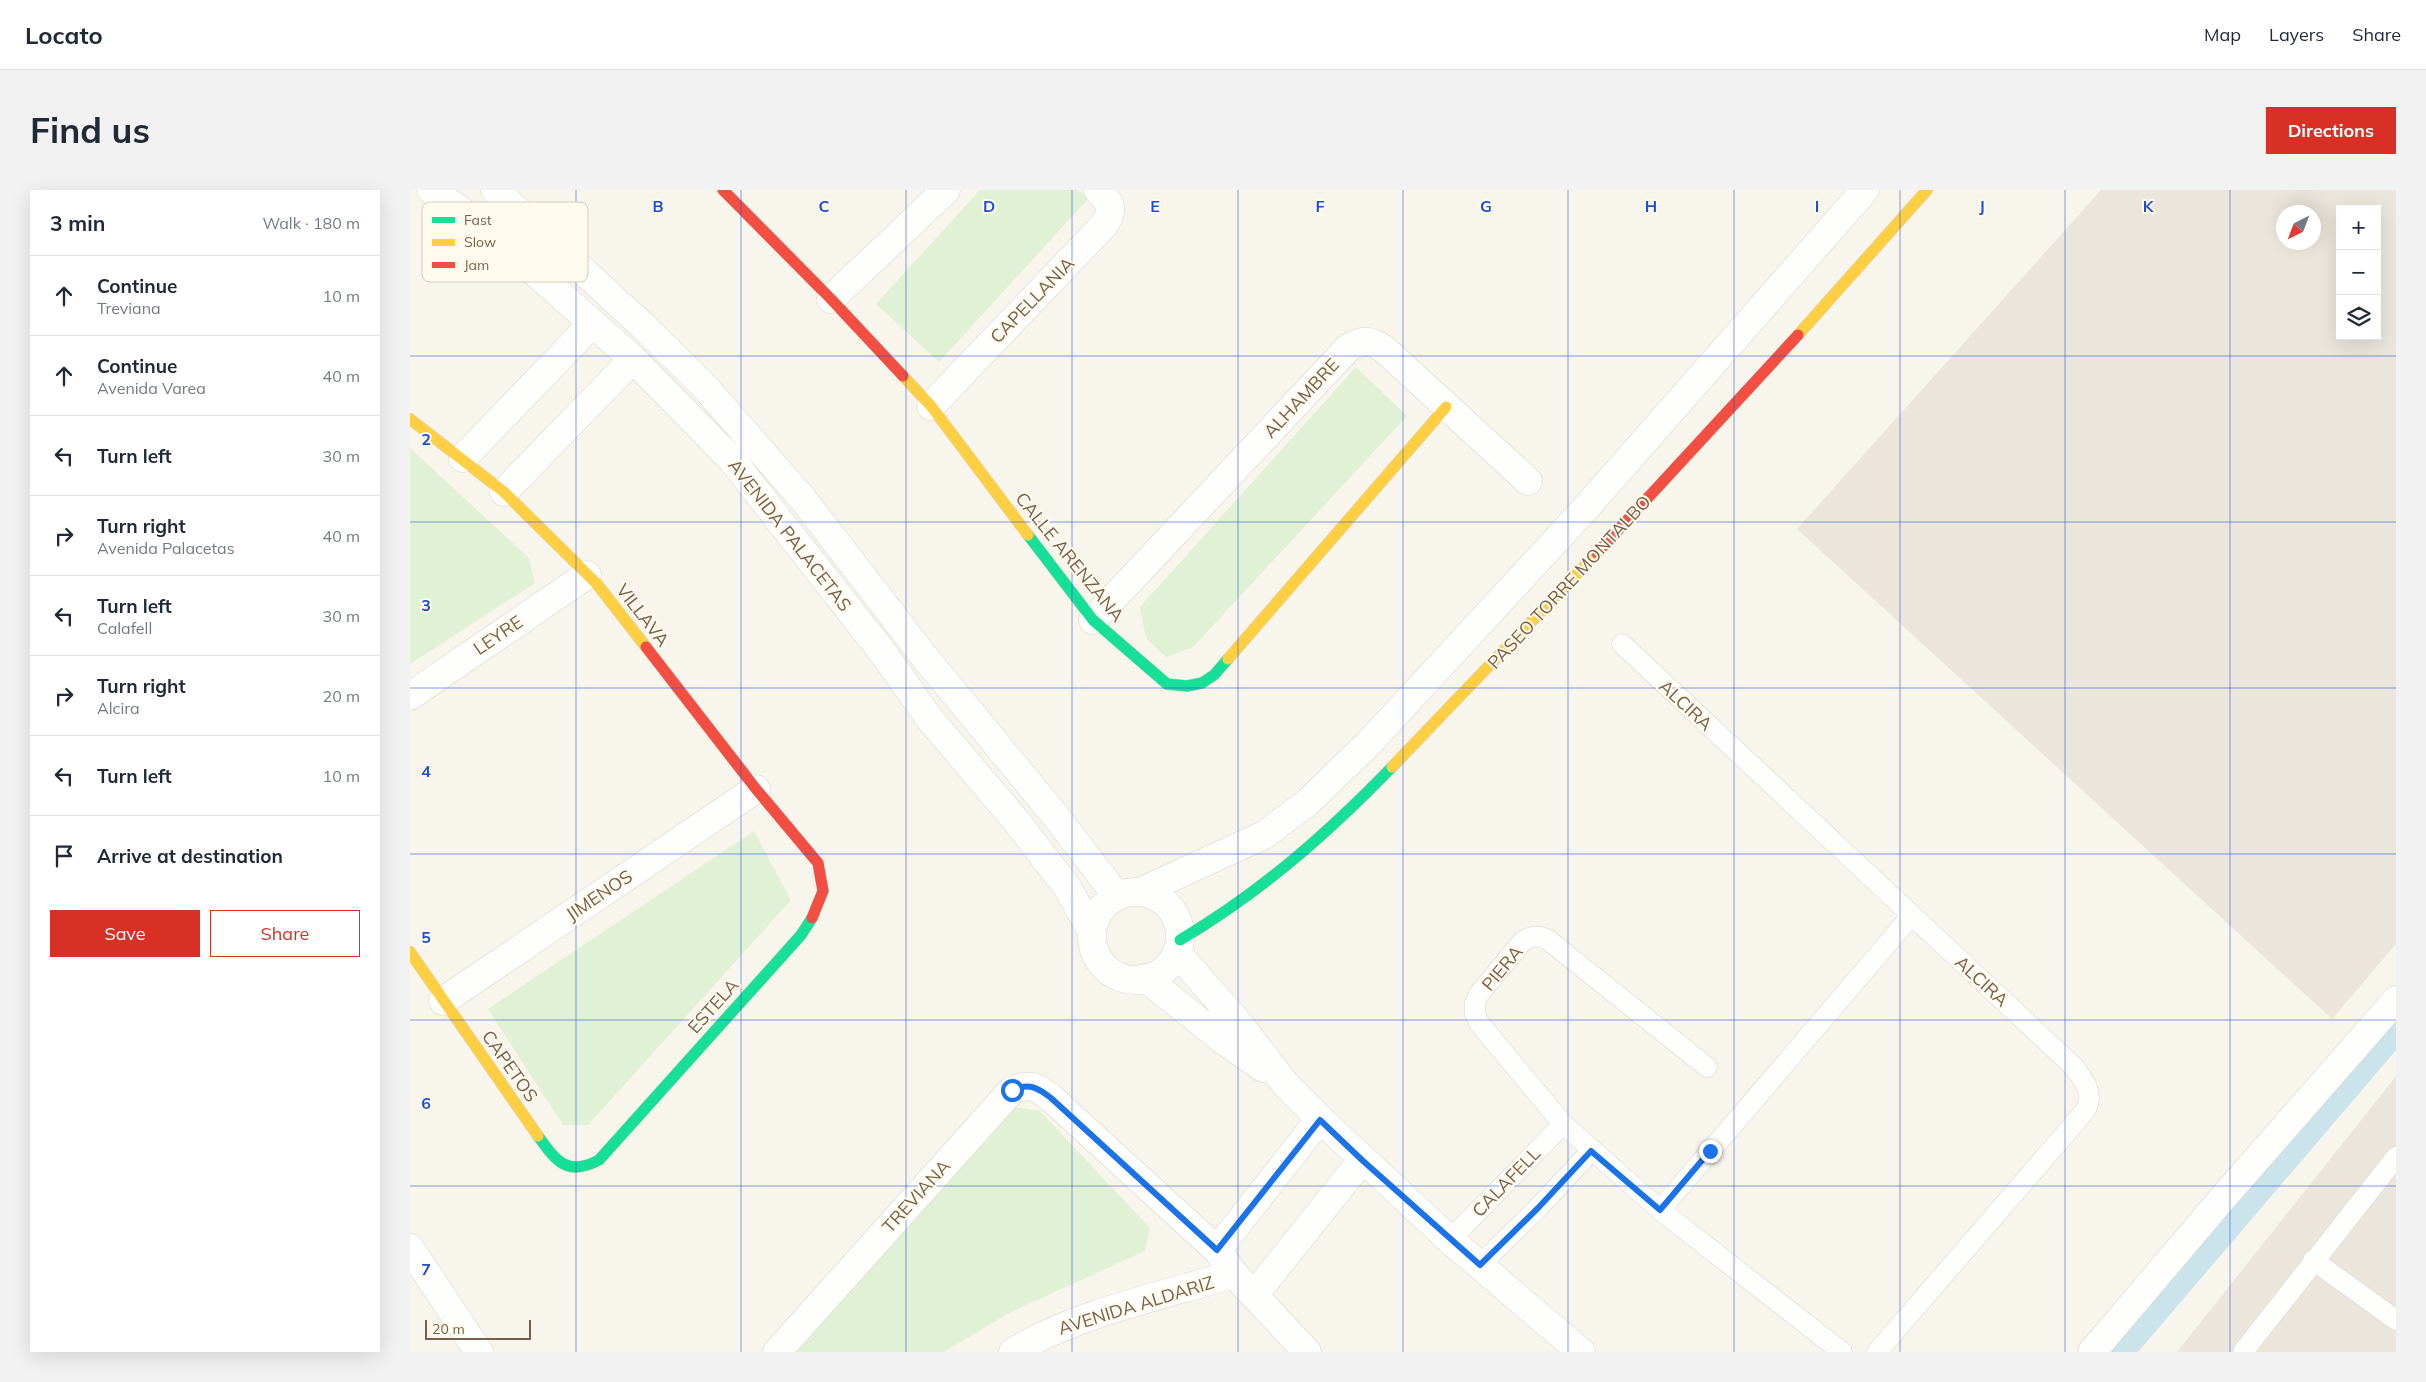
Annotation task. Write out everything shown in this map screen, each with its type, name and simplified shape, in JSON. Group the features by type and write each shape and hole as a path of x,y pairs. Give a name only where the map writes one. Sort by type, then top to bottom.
{"street":[{"name":"CALLE ARENZANA","path":"723,190 831,299 931,406 1093,620 1167,684 1187,686 1202,683 1214,675 1446,407"},
{"path":"831,299 946,190"},
{"name":"CAPELLANIA","path":"931,406 1104,225 1112,208 1111,203 1098,190"},
{"path":"1129,894 1161,900 1170,907 1180,929 1179,946 1167,968 1159,974 1133,980 1111,973 1096,955 1092,943 1092,932 1100,910 1129,894 1264,835 1308,802 1370,742 1578,517 1865,190"},
{"name":"PASEO TORRE MONTALBO","path":"1179,946 1263,886 1336,824 1567,588 1874,252 1927,190"},
{"name":"AVENIDA PALACETAS","path":"436,191 451,202"},
{"name":"AVENIDA PALACETAS","path":"502,192 513,202"},
{"name":"AVENIDA PALACETAS","path":"588,274 704,386 802,498 923,655 1054,814 1129,894"},
{"name":"AVENIDA PALACETAS","path":"545,282 632,359 732,460 884,654 929,718 1017,822 1067,886 1092,932"},
{"path":"463,458 592,324"},
{"name":"ALHAMBRE","path":"1093,620 1349,347 1360,341 1374,343 1384,349 1528,481"},
{"path":"504,492 632,359"},
{"name":"VILLAVA","path":"410,419 463,458 504,492 596,584 756,789 818,863"},
{"name":"LEYRE","path":"410,696 586,575"},
{"name":"JIMENOS","path":"443,1001 756,789"},
{"name":"ESTELA","path":"599,1160 801,935 816,912 823,891 818,863"},
{"path":"1179,946 1286,1085 1320,1120 1450,1240 1581,1352"},
{"name":"CAPETOS","path":"410,952 554,1158 569,1169 585,1167 599,1160"},
{"path":"1146,978 1223,1040 1286,1085"},
{"path":"2092,1352 2221,1200 2396,1000"},
{"name":"TREVIANA","path":"777,1352 1012,1090 1026,1084 1038,1088 1217,1250 1234,1274 1307,1352"},
{"path":"1217,1250 1320,1120"},
{"path":"1254,1294 1362,1160"},
{"path":"410,1248 479,1352"},
{"name":"AVENIDA ALDARIZ","path":"1013,1352 1042,1335 1087,1318 1234,1274"}],"lane":[{"name":"ALCIRA","path":"1622,644 2073,1066 2085,1081 2090,1102 2085,1111 1878,1352"},
{"path":"1660,1210 1912,915"},
{"name":"PIERA","path":"1591,1151 1563,1124 1486,1032 1475,1014 1475,1003 1479,994 1522,942 1531,936 1547,938 1707,1067"},
{"name":"CALAFELL","path":"1450,1240 1563,1124"},
{"path":"1480,1265 1538,1208 1591,1151 1660,1210 1842,1352"},
{"path":"2243,1352 2313,1260 2396,1157"},
{"path":"2313,1260 2396,1320"}],"shaded area":[{"path":"2101,190 2396,190 2396,944 2332,1019 1797,529"},
{"path":"2396,1076 2396,1352 2177,1352 2362,1119"}],"green space":[{"path":"980,190 1078,190 1088,199 939,362 876,304"},
{"path":"1356,367 1407,416 1193,647 1166,657 1146,638 1140,607"},
{"path":"410,448 529,558 535,583 410,664"},
{"path":"754,831 791,900 588,1125 563,1125 488,1009"},
{"path":"1014,1107 1040,1111 1150,1228 1145,1251 1011,1312 944,1352 796,1352"}],"waterway":[{"path":"2113,1352 2396,1021"}],"traffic: fast":[{"path":"1028,535 1093,620 1167,684 1187,686 1202,683 1214,675 1228,659"},
{"path":"1180,940 1210,922 1292,861 1343,816 1392,767"},
{"path":"538,1136 551,1153 563,1164 578,1167 599,1160 801,935 812,918"}],"traffic: slow":[{"path":"1798,335 1927,190"},
{"path":"903,376 931,406 1028,535"},
{"path":"1228,659 1446,407"},
{"path":"410,419 504,492 597,584 646,647"},
{"path":"1392,767 1597,553"},
{"path":"410,952 538,1136"}],"traffic: jam":[{"path":"723,190 831,299 903,376"},
{"path":"1597,553 1798,335"},
{"path":"646,647 756,789 818,863 823,891 812,918"}],"route":[{"path":"1012,1090 1026,1084 1038,1088 1051,1098 1066,1114 1217,1250 1320,1120 1450,1240 1480,1265 1538,1208 1591,1151 1660,1210 1710,1151"}]}
